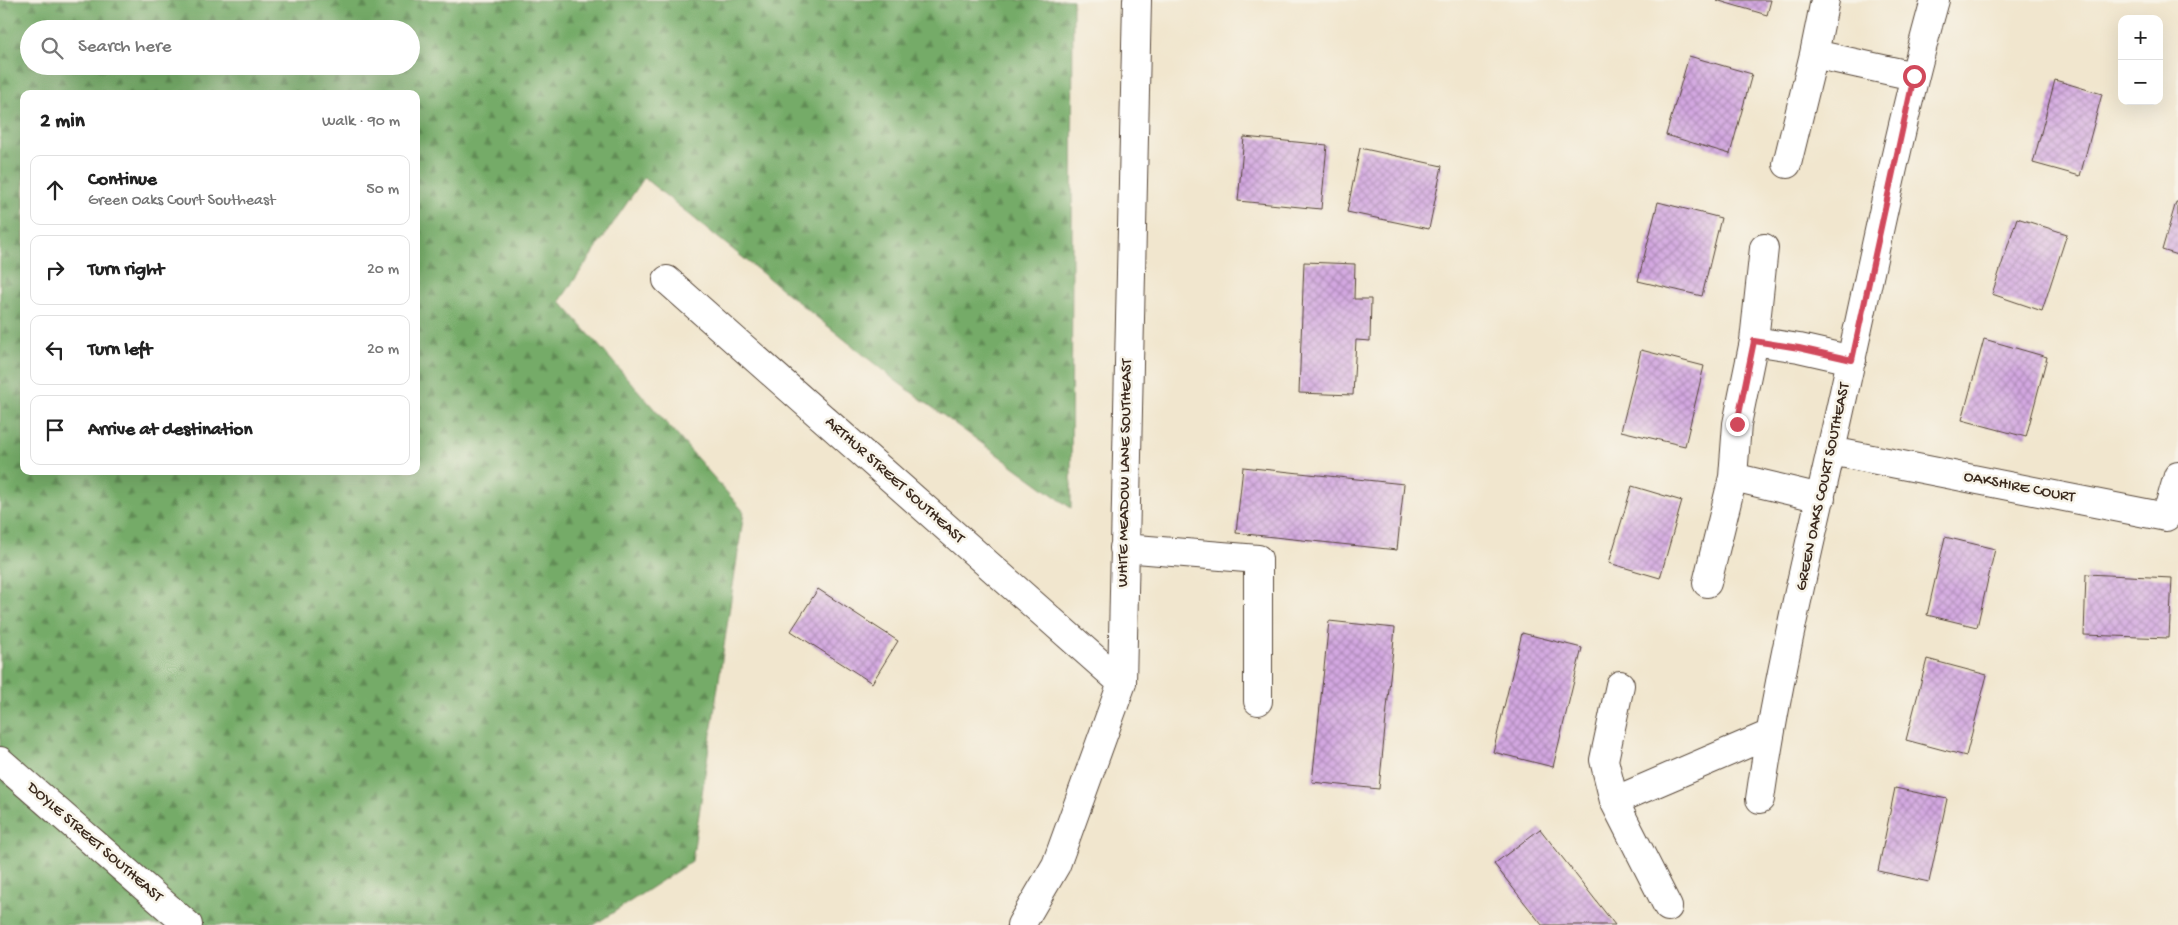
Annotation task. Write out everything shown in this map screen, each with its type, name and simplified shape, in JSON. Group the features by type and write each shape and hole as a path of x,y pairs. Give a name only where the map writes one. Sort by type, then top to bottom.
{"street":[{"name":"WHITE MEADOW LANE SOUTHEAST","path":"1021,925 1056,865 1122,683 1137,0"},
{"path":"1788,164 1825,0"},
{"name":"GREEN OAKS COURT SOUTHEAST","path":"1760,799 1770,734 1831,451 1914,76 1935,0"},
{"path":"1814,54 1914,76"},
{"path":"1707,583 1733,477 1737,424 1754,341 1764,248"},
{"name":"ARTHUR STREET SOUTHEAST","path":"667,280 1122,683"},
{"path":"1754,341 1799,348 1852,360"},
{"name":"OAKSHIRE COURT","path":"1831,451 2166,516 2178,476"},
{"path":"1733,477 1821,498"},
{"path":"1124,548 1258,559 1258,700"},
{"path":"1620,685 1604,760 1614,801 1668,907"},
{"path":"1614,801 1770,734"},
{"name":"DOYLE STREET SOUTHEAST","path":"0,761 188,925"}],"green space":[{"path":"0,0 1073,0 1071,508 896,381 644,178 560,301 744,512 692,861 594,925 0,925"}],"building":[{"path":"1716,0 1771,0 1767,15"},
{"path":"1689,56 1752,74 1730,154 1666,135"},
{"path":"2055,80 2102,94 2080,176 2033,163"},
{"path":"1244,137 1327,145 1321,209 1238,201"},
{"path":"1360,148 1442,166 1429,229 1347,212"},
{"path":"1658,202 1721,218 1702,296 1638,281"},
{"path":"2176,202 2178,202 2178,255 2162,250"},
{"path":"2017,218 2067,234 2042,311 1992,294"},
{"path":"1304,262 1355,264 1354,299 1371,299 1370,341 1356,340 1353,395 1299,393"},
{"path":"1984,339 2047,357 2026,437 1962,420"},
{"path":"1641,350 1704,366 1685,446 1621,431"},
{"path":"1243,467 1404,484 1397,550 1236,533"},
{"path":"1632,486 1682,501 1660,578 1609,563"},
{"path":"1945,537 1995,549 1977,627 1927,615"},
{"path":"2086,574 2172,578 2169,638 2084,635"},
{"path":"818,589 898,641 872,683 791,631"},
{"path":"1329,621 1395,628 1379,789 1312,782"},
{"path":"1522,633 1582,648 1553,767 1493,752"},
{"path":"1927,659 1987,675 1966,756 1906,740"},
{"path":"1895,788 1947,799 1929,882 1878,871"},
{"path":"1540,829 1615,925 1542,925 1494,864"}],"route":[{"path":"1737,424 1754,341 1799,348 1852,360 1914,76"}]}
